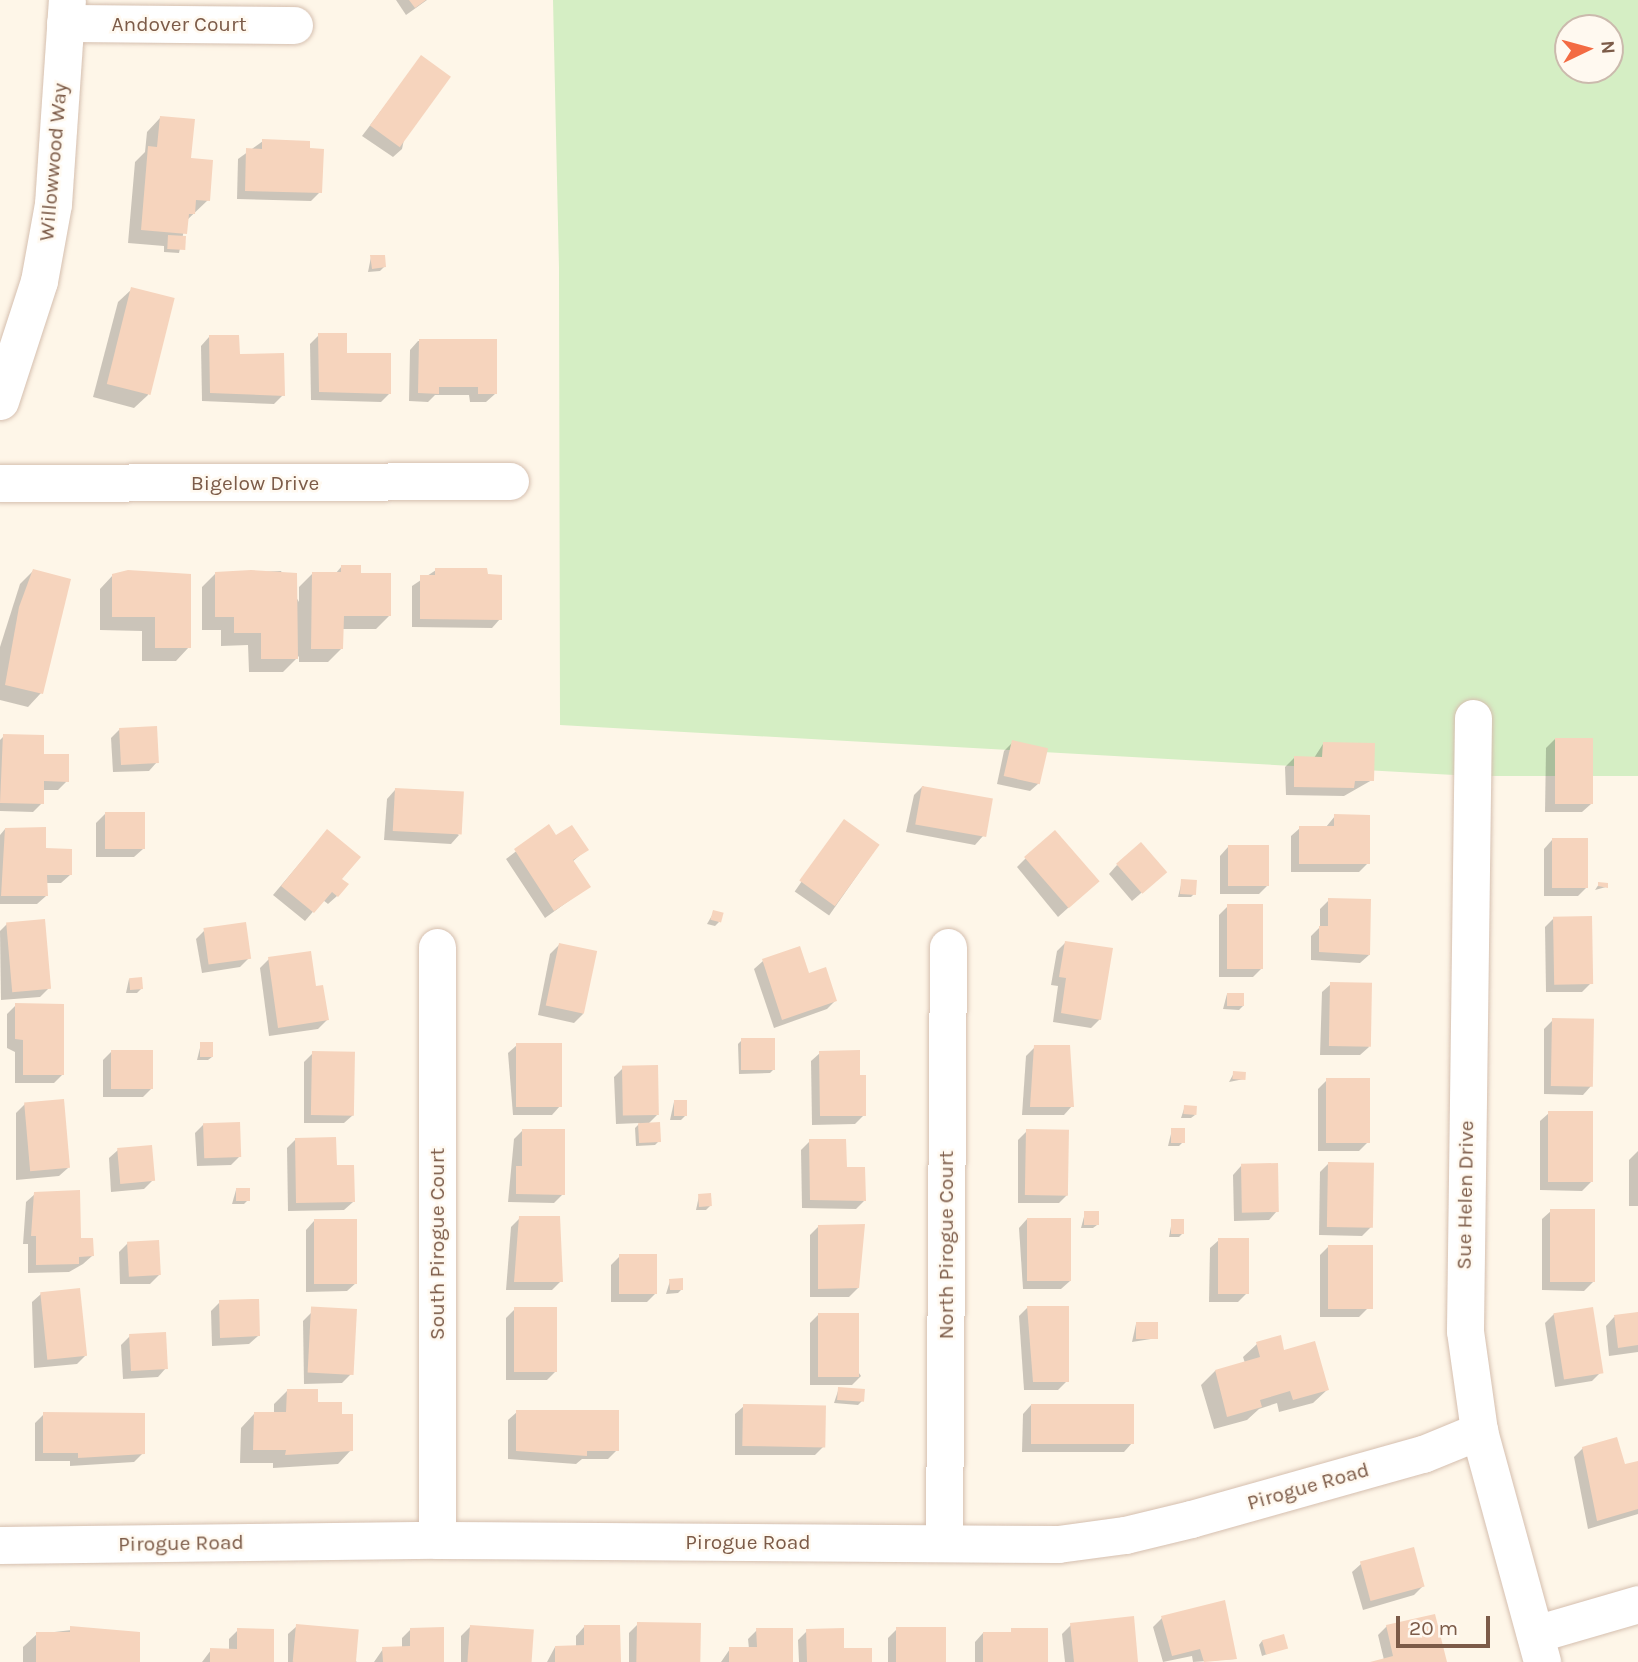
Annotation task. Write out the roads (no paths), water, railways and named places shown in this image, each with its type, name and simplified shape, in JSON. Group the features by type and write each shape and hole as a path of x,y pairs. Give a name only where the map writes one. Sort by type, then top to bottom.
{"street":[{"name":"Andover Court","path":"66,12 293,25"},
{"name":"Willowwood Way","path":"0,401 39,281 54,204 66,12"},
{"name":"Bigelow Drive","path":"0,483 510,481"},
{"name":"Sue Helen Drive","path":"1473,718 1464,1268 1471,1390 1479,1431 1539,1648"},
{"name":"South Pirogue Court","path":"437,947 437,1540"},
{"name":"North Pirogue Court","path":"944,1543 948,947"},
{"name":"Pirogue Road","path":"0,1545 437,1540 1058,1544 1125,1535 1423,1454 1479,1431"},
{"path":"1539,1648 1638,1604"}]}
